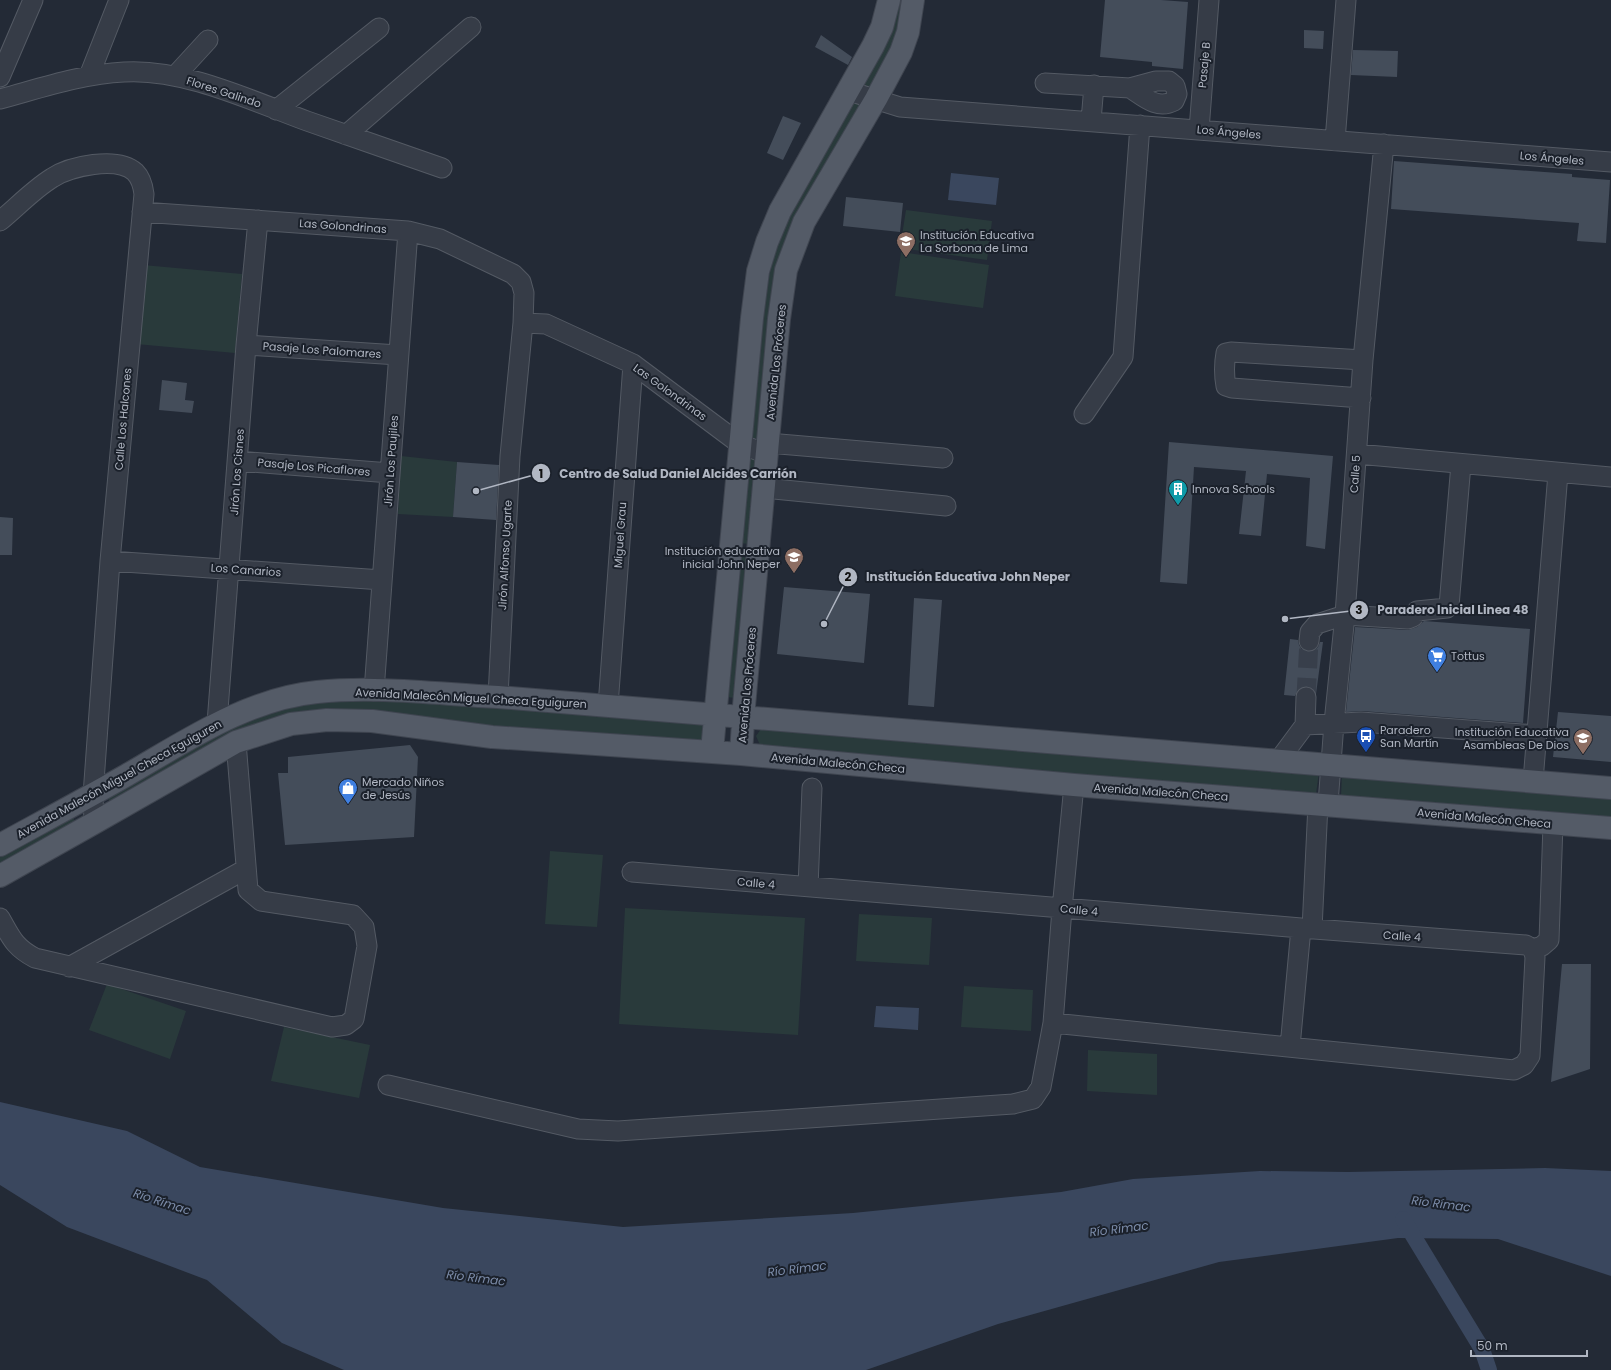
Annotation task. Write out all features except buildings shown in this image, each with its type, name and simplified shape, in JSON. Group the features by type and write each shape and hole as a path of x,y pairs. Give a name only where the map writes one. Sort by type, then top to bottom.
{"main road":[{"path":"0,876 236,742 291,724 327,720 372,721 492,737 712,752 730,549 757,279 767,242 780,211 848,91 882,27 889,0"},
{"name":"Avenida Los Próceres","path":"741,754 743,717 779,319 786,270 804,222 876,99 901,52 908,32 913,0"},
{"path":"730,549 758,552"},
{"name":"Avenida Malecón Miguel Checa Eguiguren","path":"0,846 217,723 280,699 316,692 374,691 498,697 715,715"},
{"path":"715,715 1611,788"},
{"name":"Avenida Malecón Checa","path":"712,752 1074,785 1611,828"}],"street":[{"path":"0,77 33,0"},
{"path":"89,76 119,0"},
{"name":"Pasaje B","path":"1199,130 1209,0"},
{"path":"1335,141 1346,0"},
{"path":"346,135 471,27"},
{"path":"276,110 379,28"},
{"path":"175,76 208,40"},
{"name":"Flores Galindo","path":"0,99 89,76 125,72 175,76 210,86 442,168"},
{"path":"1045,83 1130,88"},
{"path":"1091,121 1094,85"},
{"name":"Los Ángeles","path":"848,91 900,106 1611,162"},
{"path":"1084,414 1123,356 1140,125"},
{"name":"Calle 5","path":"1290,1047 1323,804 1331,764 1346,615 1363,360 1384,144"},
{"name":"Calle Los Halcones","path":"0,221 46,182 62,172 72,168 104,164 127,167 135,172 140,179 144,194 110,561 93,794 94,824"},
{"name":"Las Golondrinas","path":"142,212 408,231 440,239 513,274 521,282 524,293"},
{"name":"Jirón Los Cisnes","path":"217,723 246,345 258,220"},
{"name":"Jirón Los Paujiles","path":"374,691 408,231"},
{"name":"Jirón Alfonso Ugarte","path":"498,697 510,456 523,323 524,293"},
{"name":"Las Golondrinas","path":"523,323 546,324 634,364 740,444 768,448 943,458"},
{"name":"Pasaje Los Palomares","path":"246,345 398,355"},
{"path":"1361,398 1232,388 1226,386 1224,379 1226,353 1231,352 1363,360"},
{"name":"Miguel Grau","path":"608,706 634,364"},
{"path":"1357,454 1611,477"},
{"name":"Pasaje Los Picaflores","path":"238,460 390,473"},
{"path":"1309,641 1310,632 1317,624 1346,615 1408,619 1417,611 1447,608 1449,606 1461,464"},
{"path":"1532,781 1558,473"},
{"path":"764,488 946,506"},
{"name":"Los Canarios","path":"110,561 382,580"},
{"path":"1279,760 1305,725 1306,697"},
{"path":"1305,725 1361,722 1536,735"},
{"path":"0,918 15,944 22,952 35,958 332,1027 346,1025 354,1019 368,946 364,927 353,915 261,901 248,890 236,742"},
{"path":"388,1085 578,1129 618,1131 1013,1104 1033,1098 1041,1087 1053,1023 1074,785"},
{"path":"808,887 812,788"},
{"path":"1053,1023 1514,1070 1524,1065 1530,1056 1535,957 1529,947 1542,946 1549,940 1553,824"},
{"path":"69,967 246,869"},
{"name":"Calle 4","path":"632,872 1529,947"}],"shaded area":[{"path":"895,0 908,0 908,5 876,88 864,85 863,79"},
{"path":"852,99 863,103 801,217 760,438 752,438 750,434 761,305 771,249"},
{"path":"906,210 992,221 987,260 900,248"},
{"path":"901,252 989,265 983,308 895,296"},
{"path":"143,265 242,274 235,353 136,344"},
{"path":"401,456 457,462 453,517 398,514"},
{"path":"749,457 759,458 749,544 740,543"},
{"path":"741,557 748,558 736,698 726,697"},
{"path":"360,697 702,721 707,729 704,742 323,713 112,806 105,793 205,736 276,707"},
{"path":"761,729 1319,772 1316,794 1201,786 760,745 756,736"},
{"path":"1342,772 1611,793 1611,818 1341,796"},
{"path":"72,812 76,828 0,870 0,852"},
{"path":"550,851 603,855 597,927 545,924"},
{"path":"625,908 805,918 798,1035 619,1024"},
{"path":"859,914 932,918 929,965 856,961"},
{"path":"107,984 186,1011 170,1059 89,1030"},
{"path":"964,986 1033,990 1031,1031 961,1027"},
{"path":"284,1027 370,1045 359,1098 271,1081"},
{"path":"1088,1050 1157,1054 1157,1095 1087,1091"}],"water":[{"path":"951,173 999,178 996,205 948,200"},
{"path":"876,1006 919,1008 918,1030 874,1027"},
{"name":"Río Rímac","path":"0,1102 127,1131 200,1167 443,1208 623,1227 853,1213 1061,1192 1133,1179 1260,1171 1348,1172 1545,1168 1611,1171 1611,1276 1498,1239 1398,1238 1219,1262 998,1324 866,1370 344,1370 282,1343 207,1280 67,1227 0,1185"}],"waterway":[{"path":"1403,1219 1482,1349 1489,1370"}],"tunnel":[{"path":"1306,697 1309,641"}],"place":[{"name":"Institución Educativa La Sorbona de Lima","path":"906,258"},
{"name":"Centro de Salud Daniel Alcides Carrión","path":"476,491"},
{"name":"Innova Schools","path":"1178,506"},
{"name":"Institución educativa inicial John Neper","path":"794,574"},
{"name":"Paradero Inicial Linea 48","path":"1285,619"},
{"name":"Institución Educativa John Neper","path":"824,624"},
{"name":"Tottus","path":"1437,673"},
{"name":"Paradero San Martín","path":"1366,753"},
{"name":"Institución Educativa Asambleas De Dios","path":"1583,755"},
{"name":"Mercado Niños de Jesús","path":"348,805"}]}
